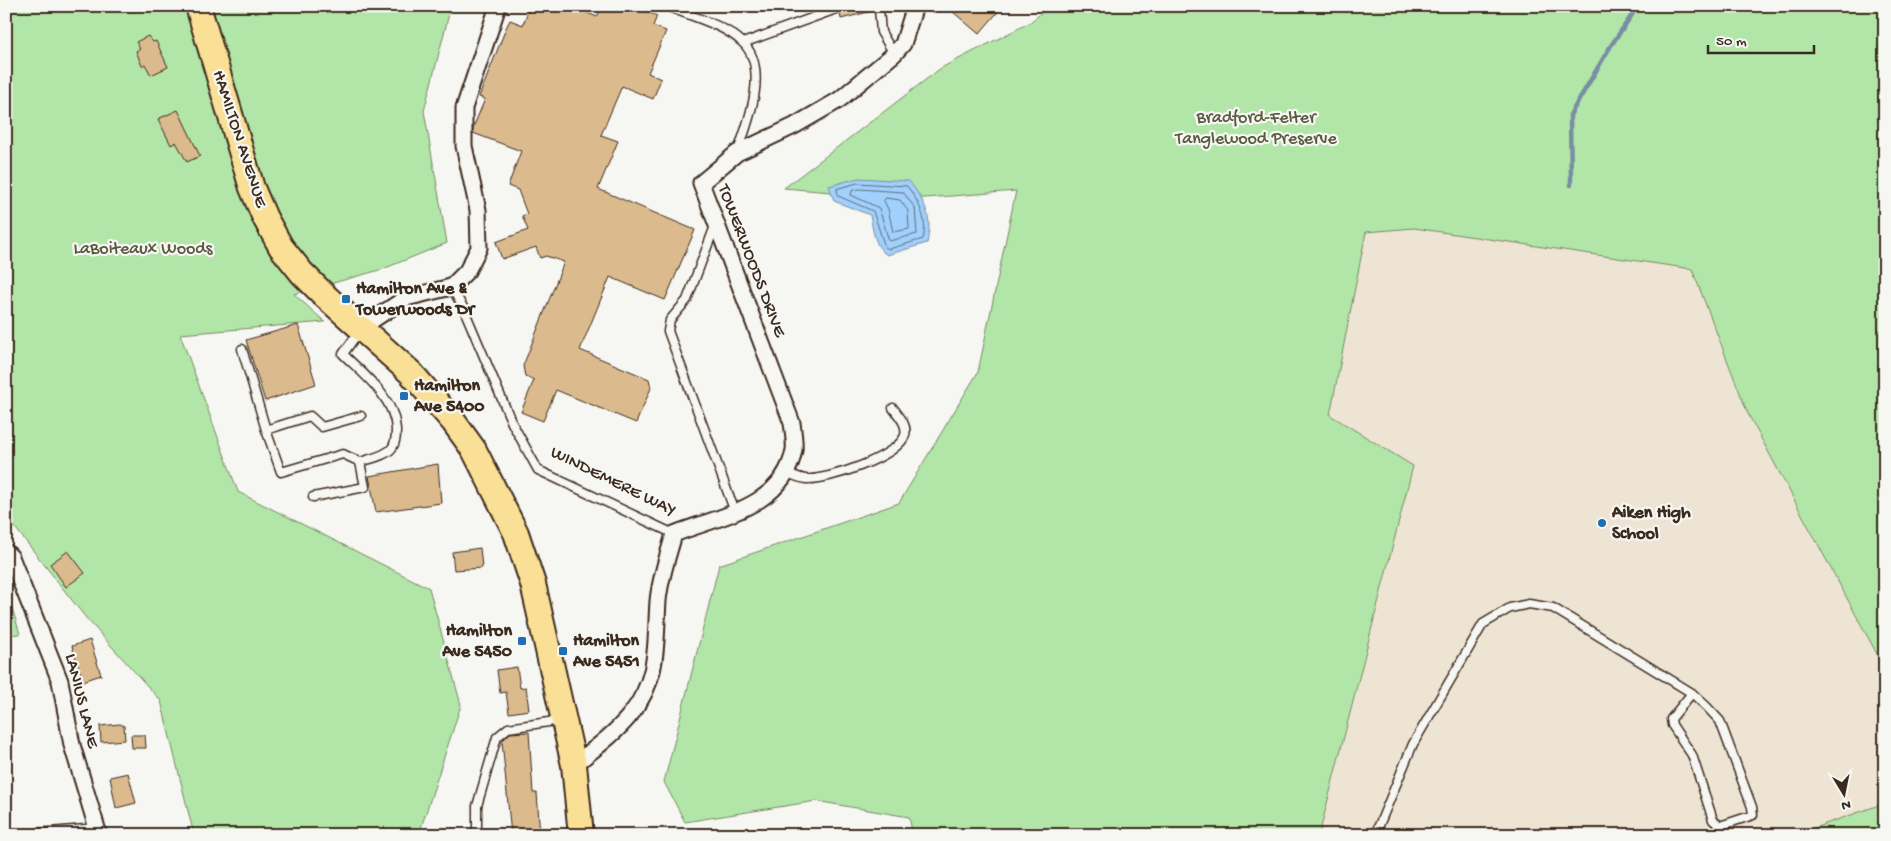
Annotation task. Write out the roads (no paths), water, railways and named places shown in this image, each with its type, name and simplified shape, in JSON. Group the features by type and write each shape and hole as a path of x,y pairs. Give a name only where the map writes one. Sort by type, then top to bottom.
{"main road":[{"name":"HAMILTON AVENUE","path":"198,6 252,188 264,218 281,247 302,273 362,326 411,373 453,420 474,450 496,489 516,533 533,584 574,765 581,835"}],"street":[{"path":"362,326 406,298 451,287 467,270 479,248 478,210 464,146 464,108 498,6"},
{"name":"TOWERWOODS DRIVE","path":"674,534 735,512 762,499 776,487 794,450 792,423 701,183 737,153 794,126 839,100 894,54 903,44 915,6"},
{"name":"WINDEMERE WAY","path":"574,765 605,741 632,713 647,686 656,660 661,578 674,534"},
{"name":"LANIUS LANE","path":"6,552 11,556 28,595 57,672 72,745 98,831"}],"lane":[{"path":"666,6 726,31 743,43 755,63 756,81 750,116 737,153"},
{"path":"875,6 879,9 881,32 894,54"},
{"path":"743,43 839,8"},
{"path":"716,224 687,300 670,320 668,331 735,512"},
{"name":"WINDEMERE WAY","path":"451,287 463,307 512,423 538,470 674,534"},
{"path":"242,349 266,430 281,472 343,454 360,462 388,452 393,447 396,438 395,426 387,401 343,354 362,326"},
{"path":"784,472 807,479 850,471 867,464 899,444 905,435 905,426 893,408"},
{"path":"266,430 310,416 322,427 361,416"},
{"path":"313,497 365,487 360,462"},
{"path":"1375,835 1413,744 1484,624 1510,608 1529,604 1553,608 1692,693 1720,721 1752,807 1753,815 1720,826 1713,820 1692,755 1672,725 1671,719 1692,693"},
{"path":"477,835 476,806 497,737 508,728 564,719"},
{"path":"15,835 98,831"}],"water":[{"path":"858,178 909,181 926,210 929,225 927,243 887,255 883,252 877,243 870,215 834,201 829,186"}],"waterway":[{"path":"1571,185 1570,115 1610,47 1638,6"}],"place":[{"name":"Hamilton Ave & Towerwoods Dr","path":"346,299"},
{"name":"Hamilton Ave 5400","path":"404,396"},
{"name":"Aiken High School","path":"1602,523"},
{"name":"Hamilton Ave 5450","path":"522,641"},
{"name":"Hamilton Ave 5451","path":"563,651"}],"park label":[{"name":"Bradford-Felter Tanglewood Preserve","path":"1256,128"},
{"name":"LaBoiteaux Woods","path":"143,249"}]}
